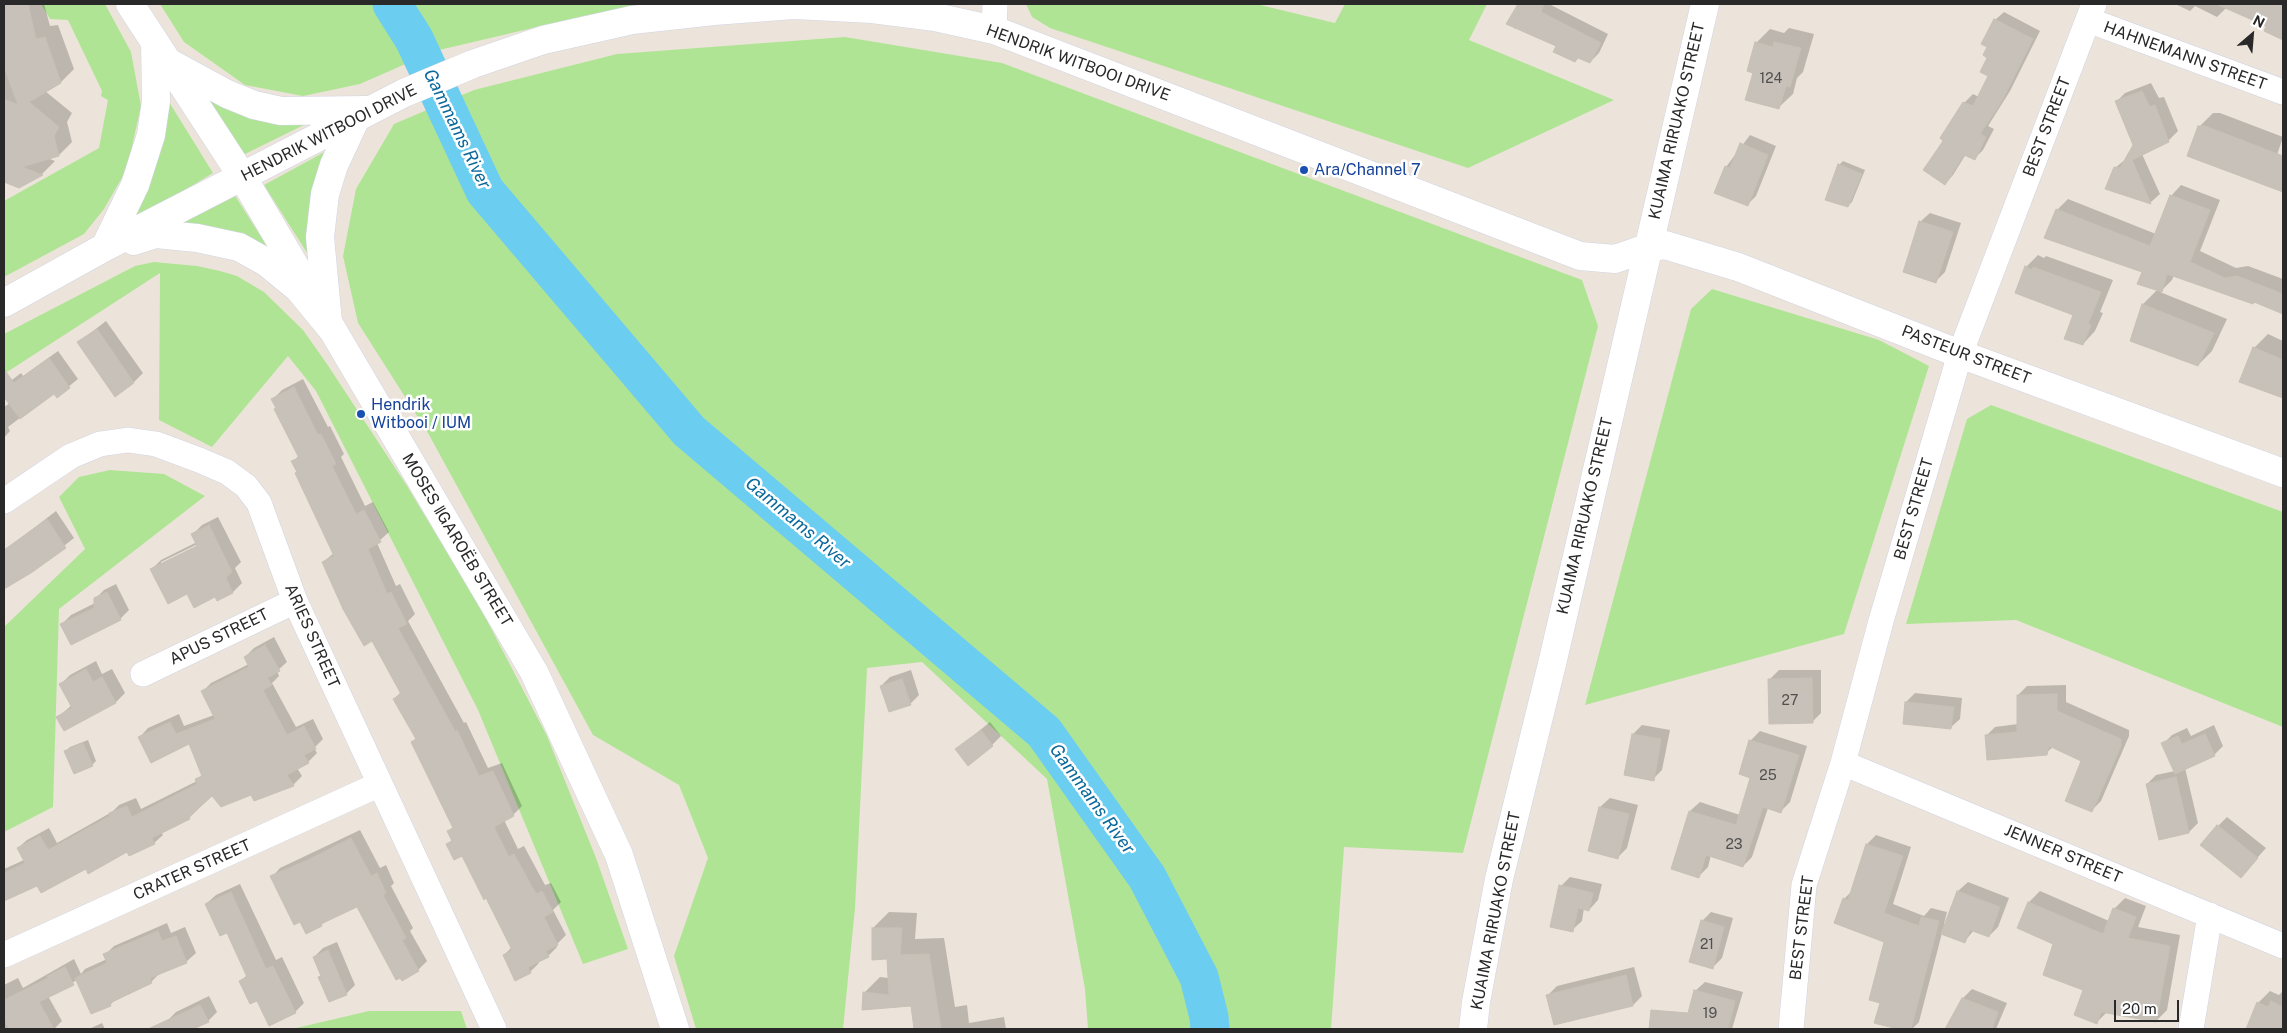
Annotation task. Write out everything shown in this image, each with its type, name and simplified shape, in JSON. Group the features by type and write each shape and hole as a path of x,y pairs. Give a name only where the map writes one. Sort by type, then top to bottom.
{"main road":[{"name":"MOSES ǁGAROËB STREET","path":"130,4 242,176 534,672 620,855 676,1029"},
{"name":"KUAIMA RIRUAKO STREET","path":"1473,1029 1477,993 1499,878 1552,664 1705,4"},
{"name":"HENDRIK WITBOOI DRIVE","path":"4,303 101,249 404,93 472,64 543,40 632,20 794,5 872,9 935,17 994,17 1580,256 1615,259 1647,248"},
{"path":"101,249 135,185 151,135 161,52 227,94 254,105 281,111 363,114 334,165 325,194 320,237 329,325"},
{"path":"101,249 156,234 197,238 239,248 266,262 299,289 329,325"},
{"name":"PASTEUR STREET","path":"1647,248 1665,245 1738,267 1960,354 2283,473"}],"street":[{"name":"HAHNEMANN STREET","path":"2091,12 2283,92"},
{"name":"BEST STREET","path":"1791,1029 1804,886 1843,763 1881,622 1960,354 2091,12"},
{"name":"ARIES STREET","path":"4,501 71,456 100,444 128,440 156,444 227,472 246,486 259,503 294,600 494,1029"},
{"name":"APUS STREET","path":"143,674 294,600"},
{"name":"JENNER STREET","path":"1843,763 2283,946"},
{"name":"CRATER STREET","path":"4,956 380,784"},
{"path":"2191,1029 2210,916"}],"green space":[{"path":"41,4 105,4 131,52 141,106 127,169 104,209 84,234 4,277 4,201 99,148 108,100 101,96 102,91 68,20 50,19"},
{"path":"160,4 691,4 588,15 435,51 360,84 303,96 245,85 184,42"},
{"path":"1026,4 1256,4 1335,23 1345,4 1487,4 1469,40 1614,100 1468,168 1050,28 1032,17"},
{"path":"845,37 1002,63 1582,280 1598,326 1463,853 1344,847 1331,1029 1088,1029 1085,989 1047,779 922,662 867,668 855,908 843,1029 696,1029 674,956 708,858 679,785 593,735 428,433 358,323 343,256 356,189 394,124 474,90 617,54"},
{"path":"199,87 314,120 243,155"},
{"path":"161,89 213,173 125,226"},
{"path":"341,143 316,267 264,185"},
{"path":"234,194 277,262 158,234"},
{"path":"154,262 197,266 237,276 264,292 303,330 327,364 407,486 480,607 547,736 596,858 628,949 583,964 478,710 316,391 288,356 212,447 159,420 160,273 4,374 4,334 135,266"},
{"path":"1712,289 1879,340 1929,366 1844,634 1585,705 1691,309"},
{"path":"1991,405 2283,512 2283,727 2016,620 1906,624 1967,419"},
{"path":"110,470 164,474 205,496 59,609 53,807 4,832 4,627 85,549 59,497 79,477"},
{"path":"369,1011 461,1011 467,1029 292,1029"}],"building":[{"path":"4,4 28,4 36,39 45,37 61,83 29,102 59,127 54,136 59,156 22,167 43,175 19,188 4,182 4,99 18,105 4,67"},
{"path":"1518,4 1544,4 1541,12 1601,43 1590,63 1578,58 1575,62 1553,52 1556,46 1506,24"},
{"path":"2216,4 2283,4 2283,40 2264,31 2266,26"},
{"path":"1994,19 2033,39 2002,101 1980,134 1986,137 1975,160 1964,155 1945,185 1923,170 1943,141 1940,138 1963,102 1973,106 1988,76 1980,72 1987,58 1983,55 1987,47 1981,44"},
{"path":"1755,42 1773,47 1774,42 1801,48 1790,87 1786,86 1779,109 1745,100 1753,73 1747,71"},
{"path":"2142,91 2150,107 2155,105 2169,142 2132,160 2151,204 2105,189 2114,167 2120,168 2133,145 2115,101"},
{"path":"2198,126 2205,126 2283,156 2283,192 2187,156"},
{"path":"1740,143 1768,155 1748,206 1714,193 1725,166 1730,168"},
{"path":"1838,164 1862,174 1848,207 1825,200"},
{"path":"2170,195 2210,210 2190,262 2225,278 2237,276 2283,294 2283,314 2254,302 2253,304 2167,274 2162,292 2137,284 2142,272 2044,238 2056,209 2150,246"},
{"path":"1919,221 1953,232 1936,283 1903,272"},
{"path":"2025,266 2032,270 2033,267 2101,292 2088,324 2091,325 2083,345 2064,339 2073,315 2015,293"},
{"path":"2142,304 2214,333 2198,366 2130,341"},
{"path":"97,329 134,383 115,397 77,342"},
{"path":"2253,347 2283,360 2283,398 2239,382"},
{"path":"49,358 70,388 57,398 54,394 20,419 4,397 4,369 14,383"},
{"path":"294,387 318,435 321,434 336,464 332,466 356,514 364,510 381,542 368,549 387,594 391,592 407,624 398,628 455,731 457,730 479,776 493,771 514,816 494,827 509,857 514,854 536,894 542,891 553,912 544,917 558,945 546,951 549,957 528,967 531,973 515,981 503,955 512,950 486,898 484,900 462,856 454,860 446,844 452,841 447,831 453,828 411,742 416,739 393,699 401,694 372,641 364,646 343,609 322,562 334,556 295,473 297,472 291,461 299,458 274,409 276,408 271,399"},
{"path":"47,519 66,548 31,573 4,589 4,550"},
{"path":"209,525 232,572 226,578 233,593 217,601 215,597 194,608 187,594 168,604 150,569 197,546 191,534"},
{"path":"107,592 121,620 71,645 60,624 94,608 94,598"},
{"path":"265,645 280,671 267,678 272,685 263,690 287,735 304,726 316,749 304,755 309,763 287,775 294,786 254,801 251,795 221,807 212,796 189,817 190,819 152,838 155,844 129,856 127,852 88,874 86,869 41,893 37,886 4,901 4,873 25,863 17,848 40,836 48,850 110,816 109,813 127,806 132,817 197,784 195,779 202,776 189,744 151,763 138,737 170,722 176,734 215,719 201,691 249,667 244,657"},
{"path":"86,669 93,682 102,677 116,703 64,731 56,717 72,708 59,684"},
{"path":"1812,678 1813,723 1769,724 1768,679"},
{"path":"902,679 911,705 889,712 880,686"},
{"path":"2057,694 2057,711 2121,739 2121,746 2092,812 2065,801 2081,761 2049,746 2047,755 1987,760 1985,735 2017,732 2017,695"},
{"path":"1905,702 1954,707 1951,729 1903,724"},
{"path":"981,730 993,746 968,766 955,749"},
{"path":"1632,734 1661,739 1654,781 1624,775"},
{"path":"2205,734 2215,756 2175,774 2161,743 2178,736 2182,744"},
{"path":"1749,740 1799,755 1781,813 1763,807 1743,867 1706,855 1699,878 1671,869 1689,811 1736,825 1750,778 1739,774"},
{"path":"83,743 93,766 74,774 64,751"},
{"path":"2176,777 2189,833 2159,840 2146,784"},
{"path":"1599,807 1629,814 1618,859 1588,851"},
{"path":"2217,825 2258,858 2241,878 2200,845"},
{"path":"351,838 371,876 377,873 386,893 383,895 406,938 402,940 419,971 402,981 400,978 396,980 357,907 321,924 322,926 306,934 300,922 294,925 270,876 308,860"},
{"path":"1866,844 1903,856 1884,913 1919,926 1921,917 1939,921 1911,1029 1898,1029 1874,1023 1880,1003 1869,1000 1884,942 1834,923 1843,898 1848,900"},
{"path":"1559,885 1593,893 1589,911 1578,908 1573,932 1550,927"},
{"path":"1957,891 2000,907 1989,937 1970,930 1965,943 1941,934"},
{"path":"231,892 266,969 273,966 296,1013 269,1026 257,1001 250,1004 239,981 247,977 227,933 220,936 205,904"},
{"path":"2028,902 2103,934 2113,908 2136,917 2128,938 2170,946 2156,1022 2101,1012 2097,1024 2074,1015 2083,990 2043,975 2053,944 2017,928"},
{"path":"1701,920 1724,927 1713,969 1689,962"},
{"path":"872,928 902,928 900,955 929,954 941,1029 914,1029 911,1006 862,1010 863,992 889,995 887,959 872,960"},
{"path":"158,931 162,941 176,936 187,963 150,978 152,983 110,1003 111,1006 91,1014 75,978 107,963 103,954"},
{"path":"328,950 347,995 329,1002 318,977 321,976 313,957"},
{"path":"65,967 74,985 39,1002 54,1029 9,1029 4,1019 4,1000 48,978 47,976"},
{"path":"1626,975 1633,1006 1554,1025 1546,995"},
{"path":"1694,990 1735,1001 1728,1029 1649,1029 1651,1010 1688,1013"},
{"path":"1962,998 1998,1012 1992,1029 1945,1029"},
{"path":"2271,1001 2283,1007 2283,1029 2246,1029 2257,1002 2268,1007"},
{"path":"200,1005 209,1022 193,1029 148,1029"}],"waterway":[{"name":"Gammams River","path":"392,4 414,39 485,191 689,431 1044,732 1147,877 1199,977 1209,1017 1210,1029"}],"place":[{"name":"Ara/Channel 7","path":"1304,170"},
{"name":"Hendrik Witbooi / IUM","path":"361,414"}]}
